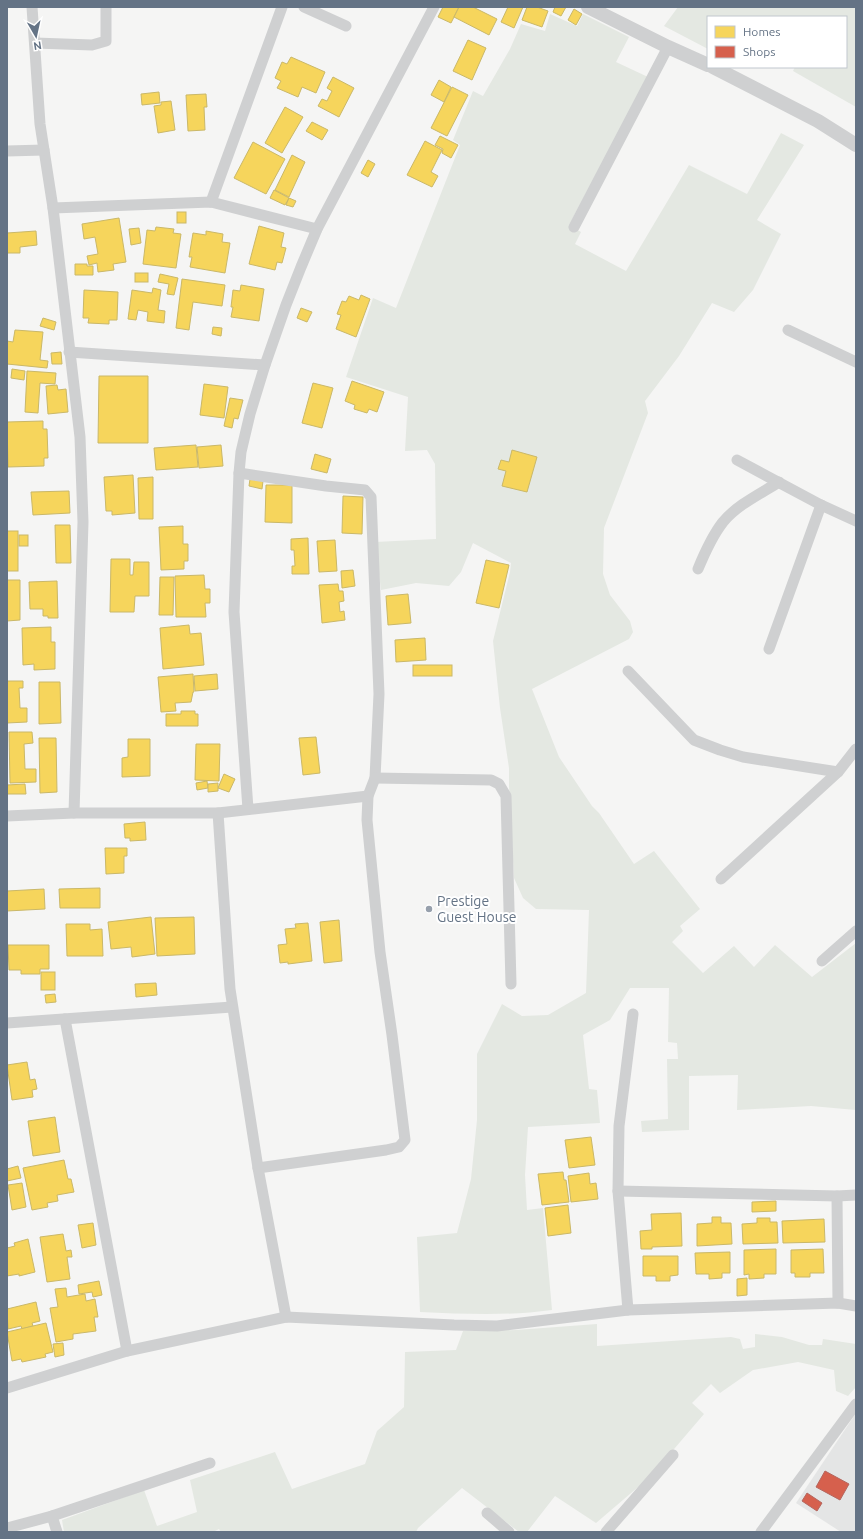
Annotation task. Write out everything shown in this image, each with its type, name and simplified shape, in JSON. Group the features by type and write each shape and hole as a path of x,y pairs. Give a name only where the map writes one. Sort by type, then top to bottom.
{"street":[{"path":"32,7 40,124 53,208 80,437 83,522 74,813"},
{"path":"35,43 92,45 106,41 106,7"},
{"path":"211,202 282,7"},
{"path":"304,7 346,26"},
{"path":"248,809 234,612 241,452 265,365 286,304 317,229 434,7"},
{"path":"588,7 707,65"},
{"path":"574,227 668,47"},
{"path":"715,68 818,121 856,145"},
{"path":"7,151 44,150"},
{"path":"53,208 211,202 317,229"},
{"path":"788,330 856,362"},
{"path":"70,352 265,365"},
{"path":"736,460 856,521"},
{"path":"239,473 326,486 365,490 371,497 379,694 375,778 368,796 367,820 380,952 405,1140 399,1147 386,1150 258,1168"},
{"path":"698,569 707,546 724,521 744,504 779,482"},
{"path":"769,649 821,504"},
{"path":"628,671 694,740 743,757 838,772"},
{"path":"721,879 838,772 856,749"},
{"path":"375,778 490,780 500,784 506,796 511,984"},
{"path":"7,816 74,813 218,813 368,796"},
{"path":"218,813 232,1007 258,1168 286,1317"},
{"path":"822,961 856,931"},
{"path":"7,1023 232,1007"},
{"path":"628,1310 618,1191 620,1126 633,1014"},
{"path":"65,1019 127,1351"},
{"path":"618,1191 837,1196 856,1195"},
{"path":"837,1196 838,1303"},
{"path":"7,1388 127,1351 286,1317 497,1326 628,1310 838,1303 856,1306"},
{"path":"761,1532 856,1404"},
{"path":"606,1532 673,1455"},
{"path":"7,1528 52,1516 210,1462"},
{"path":"487,1513 509,1532"},
{"path":"52,1516 57,1532"}],"shaded area":[{"path":"678,7 856,7 856,107 793,71 794,68 847,68 847,16 707,16 707,48 664,26"},
{"path":"550,14 577,26 583,14 629,37 616,62 648,77 569,225 581,232 575,244 626,271 689,165 747,194 781,133 804,145 757,220 781,234 753,290 734,312 712,303 679,356 645,401 648,413 604,528 603,574 610,595 630,621 633,632 629,639 532,689 559,757 634,864 654,851 700,909 680,926 683,931 672,942 703,973 734,946 754,967 775,945 812,977 856,943 856,1110 811,1106 737,1110 738,1075 689,1076 689,1130 642,1132 641,1121 668,1119 667,1059 678,1059 677,1043 668,1042 669,988 630,988 610,1020 583,1035 589,1089 597,1090 600,1123 528,1127 525,1175 527,1210 543,1208 552,1310 503,1314 420,1312 417,1237 457,1233 471,1179 477,1120 477,1054 502,1004 522,1016 548,1015 586,993 589,910 536,909 523,898 514,878 509,768 500,708 493,641 511,563 473,543 461,572 449,586 416,583 381,590 375,542 436,539 435,464 427,450 405,451 408,397 346,377 373,298 396,308 460,145 453,140 473,91 483,96 510,49 521,24 545,31"},
{"path":"597,1324 597,1346 731,1337 740,1339 743,1349 755,1347 755,1334 782,1337 809,1345 822,1345 823,1339 856,1344 856,1387 848,1396 836,1391 834,1370 798,1362 753,1370 720,1393 711,1384 692,1403 704,1414 651,1476 596,1523 555,1496 527,1532 519,1532 462,1488 418,1528 416,1532 221,1532 219,1529 213,1532 64,1532 62,1520 144,1490 157,1526 197,1512 190,1480 275,1452 292,1489 365,1464 377,1431 404,1407 405,1352 456,1350 463,1331 516,1330"},
{"path":"856,1413 856,1532 841,1532 796,1503"}],"building: Homes":[{"path":"443,7 459,7 451,23 438,17"},
{"path":"459,7 473,7 497,19 489,35 454,17"},
{"path":"508,7 523,7 514,28 501,22"},
{"path":"527,7 537,7 548,11 542,27 522,20"},
{"path":"555,7 566,7 561,16 553,12"},
{"path":"574,9 582,14 576,25 568,20"},
{"path":"468,40 486,48 472,80 453,71"},
{"path":"291,57 325,72 316,93 302,87 298,97 277,88 281,81 275,78 282,62 287,64"},
{"path":"333,77 354,88 339,117 318,106 322,99 327,101 332,91 327,88"},
{"path":"439,80 451,87 444,102 431,95"},
{"path":"452,87 468,95 447,136 431,128"},
{"path":"159,92 160,103 142,105 141,94"},
{"path":"206,94 207,107 204,107 205,130 188,131 186,95"},
{"path":"171,101 175,130 158,133 154,106 161,105 161,102"},
{"path":"285,107 303,117 282,153 265,143"},
{"path":"312,122 328,130 322,140 306,131"},
{"path":"440,136 458,145 451,158 442,153 443,149 435,145"},
{"path":"425,141 442,150 431,172 438,176 432,187 407,175"},
{"path":"253,142 285,159 266,194 234,178"},
{"path":"292,155 305,162 289,197 275,190"},
{"path":"368,160 375,164 368,177 361,173"},
{"path":"274,190 289,198 285,205 270,198"},
{"path":"289,198 296,201 293,207 286,205"},
{"path":"177,212 186,212 186,223 177,223"},
{"path":"119,218 126,262 113,264 114,270 98,272 97,263 89,265 87,256 98,254 95,237 84,239 82,224"},
{"path":"259,226 284,233 281,247 286,248 282,263 277,262 275,270 249,264"},
{"path":"156,227 174,229 173,233 181,234 176,268 143,264 147,230 155,231"},
{"path":"139,228 141,243 131,245 129,229"},
{"path":"36,231 37,245 20,247 20,253 7,253 7,233"},
{"path":"206,231 223,234 222,242 230,243 225,273 190,267 192,257 189,257 193,233 206,235"},
{"path":"75,264 87,264 87,266 93,266 93,275 75,275"},
{"path":"135,273 148,273 148,282 135,282"},
{"path":"160,274 178,278 174,295 167,294 169,284 158,282"},
{"path":"182,279 225,285 222,306 193,302 189,330 176,328"},
{"path":"241,285 264,289 259,321 231,317 233,307 231,307 233,290 240,291"},
{"path":"153,288 161,290 158,310 165,311 164,323 147,321 148,312 138,310 136,320 128,319 132,290 152,293"},
{"path":"84,290 118,292 117,320 109,320 109,324 88,323 89,318 83,318"},
{"path":"361,295 370,299 356,337 336,329 341,315 337,314 342,301 346,302 349,296 359,300"},
{"path":"301,308 312,312 307,322 297,318"},
{"path":"43,318 56,322 54,330 40,326"},
{"path":"213,327 222,328 221,336 212,334"},
{"path":"15,330 43,332 40,360 48,361 47,368 7,364 7,341 13,342"},
{"path":"61,352 62,364 52,364 51,353"},
{"path":"12,369 25,371 24,380 11,378"},
{"path":"27,371 56,373 55,384 40,383 38,413 25,412"},
{"path":"99,376 148,376 148,443 98,443"},
{"path":"352,381 384,392 377,412 369,409 367,413 354,409 355,405 345,401"},
{"path":"313,383 333,388 322,428 302,423"},
{"path":"204,384 228,387 224,418 200,415"},
{"path":"57,385 58,390 66,389 68,412 48,414 46,386"},
{"path":"230,398 243,400 238,419 234,418 232,428 224,426"},
{"path":"43,421 43,429 47,429 48,458 44,458 44,466 8,467 7,422"},
{"path":"196,445 198,467 156,470 154,448"},
{"path":"221,445 223,466 199,468 197,447"},
{"path":"512,450 537,457 527,492 502,486 506,471 498,469 501,460 509,462"},
{"path":"315,454 331,459 327,473 311,469"},
{"path":"133,475 135,513 112,515 112,511 106,511 104,477"},
{"path":"153,477 153,519 139,519 138,478"},
{"path":"250,479 263,481 262,489 249,486"},
{"path":"266,485 292,485 292,523 265,522"},
{"path":"69,491 70,513 33,515 31,492"},
{"path":"343,496 363,497 362,534 342,533"},
{"path":"55,525 70,525 71,563 56,563"},
{"path":"183,526 183,544 188,544 188,561 184,561 184,569 161,570 159,527"},
{"path":"7,531 18,531 18,571 7,571"},
{"path":"19,535 28,535 28,546 19,546"},
{"path":"308,538 309,574 292,574 292,566 295,566 294,550 291,550 291,539"},
{"path":"335,540 337,571 319,572 317,541"},
{"path":"111,559 130,559 130,575 133,575 134,562 149,562 149,596 135,596 134,612 110,612"},
{"path":"486,560 509,565 499,608 476,603"},
{"path":"353,570 355,586 342,588 341,571"},
{"path":"204,575 205,589 210,589 210,603 205,603 206,617 176,617 175,576"},
{"path":"160,577 174,577 173,615 159,615"},
{"path":"7,580 20,580 20,620 7,621"},
{"path":"57,581 58,618 48,618 48,616 43,616 43,609 30,609 29,582"},
{"path":"338,584 339,591 343,591 344,601 339,602 340,612 344,611 345,620 322,623 319,585"},
{"path":"408,594 411,623 388,625 386,596"},
{"path":"189,625 190,634 201,633 204,665 163,669 160,628"},
{"path":"51,627 51,642 55,642 55,669 34,670 34,664 23,665 22,628"},
{"path":"425,638 426,660 396,662 395,640"},
{"path":"413,665 452,665 452,676 413,676"},
{"path":"193,674 194,692 191,702 175,703 176,711 161,712 158,677"},
{"path":"217,674 218,689 195,691 194,676"},
{"path":"7,681 23,681 23,688 19,688 20,708 27,708 27,722 7,723"},
{"path":"39,682 60,682 61,723 39,724"},
{"path":"181,711 195,711 195,714 198,714 198,726 166,726 166,714 181,714"},
{"path":"9,732 32,732 33,743 24,744 25,769 36,769 36,782 10,783"},
{"path":"316,737 320,773 303,775 299,738"},
{"path":"39,738 56,738 57,792 40,793"},
{"path":"128,739 150,739 150,776 122,777 122,758 128,757"},
{"path":"196,744 220,744 219,781 195,780"},
{"path":"224,774 235,779 229,792 218,788"},
{"path":"207,781 208,788 197,790 196,783"},
{"path":"218,783 218,791 208,792 208,784"},
{"path":"25,784 26,794 7,794 7,785"},
{"path":"145,822 146,840 130,841 130,838 125,838 124,824"},
{"path":"105,848 127,848 127,856 124,856 124,873 106,874"},
{"path":"100,888 100,908 60,908 59,889"},
{"path":"44,889 45,909 7,911 7,891"},
{"path":"151,917 155,954 132,957 131,947 111,949 108,922"},
{"path":"194,917 195,954 157,956 155,918"},
{"path":"339,920 342,961 324,963 320,922"},
{"path":"308,923 312,961 288,964 288,962 280,963 278,945 287,944 285,929 296,928 295,924"},
{"path":"66,924 90,924 90,930 102,929 103,956 67,956"},
{"path":"8,945 49,945 49,969 40,969 40,974 21,974 21,970 9,970"},
{"path":"41,972 55,972 55,990 41,990"},
{"path":"156,983 157,995 136,997 135,984"},
{"path":"55,994 56,1002 46,1003 45,995"},
{"path":"27,1062 30,1080 35,1079 37,1089 32,1090 33,1097 12,1100 7,1065"},
{"path":"55,1117 60,1152 33,1156 28,1121"},
{"path":"591,1137 595,1165 569,1168 565,1140"},
{"path":"64,1160 68,1179 71,1179 74,1192 57,1195 58,1201 47,1203 48,1207 32,1210 23,1168"},
{"path":"18,1166 21,1178 7,1181 7,1169"},
{"path":"563,1172 564,1180 566,1180 569,1202 542,1205 538,1174"},
{"path":"589,1173 590,1184 596,1183 598,1199 571,1202 568,1176"},
{"path":"22,1183 26,1207 12,1210 8,1185"},
{"path":"776,1201 776,1211 752,1212 752,1202"},
{"path":"568,1205 571,1233 548,1236 545,1208"},
{"path":"681,1213 682,1246 641,1249 640,1231 652,1230 651,1214"},
{"path":"712,1217 721,1217 721,1223 731,1223 732,1244 697,1246 697,1224 712,1223"},
{"path":"757,1218 770,1218 770,1222 777,1222 778,1243 743,1244 742,1224 757,1223"},
{"path":"824,1219 825,1242 783,1243 782,1221"},
{"path":"93,1223 96,1245 82,1248 78,1225"},
{"path":"63,1234 66,1251 71,1250 72,1257 67,1257 70,1279 47,1282 40,1237"},
{"path":"28,1239 35,1272 19,1276 19,1274 7,1276 7,1248 15,1246 14,1243"},
{"path":"776,1249 776,1274 764,1274 764,1278 749,1279 749,1274 744,1275 744,1250"},
{"path":"823,1249 824,1273 810,1273 810,1277 795,1277 795,1273 791,1273 791,1250"},
{"path":"730,1252 730,1273 722,1273 722,1278 709,1279 709,1274 696,1274 695,1253"},
{"path":"643,1256 678,1256 678,1275 670,1276 670,1281 656,1281 656,1276 643,1276"},
{"path":"747,1278 747,1295 737,1296 737,1279"},
{"path":"99,1281 102,1295 93,1297 92,1292 79,1294 78,1285"},
{"path":"66,1288 67,1297 85,1294 86,1301 95,1299 98,1317 94,1317 96,1331 73,1334 73,1339 56,1342 50,1308 58,1307 55,1289"},
{"path":"36,1302 40,1321 32,1323 33,1326 22,1329 21,1326 8,1329 7,1309"},
{"path":"46,1323 53,1352 45,1354 46,1357 22,1362 21,1359 12,1361 7,1332"},
{"path":"63,1343 64,1355 55,1357 53,1344"}],"building: Shops":[{"path":"825,1471 849,1484 840,1500 816,1487"},
{"path":"807,1493 822,1503 817,1511 802,1501"}],"place":[{"name":"Prestige Guest House","path":"429,909"}]}
